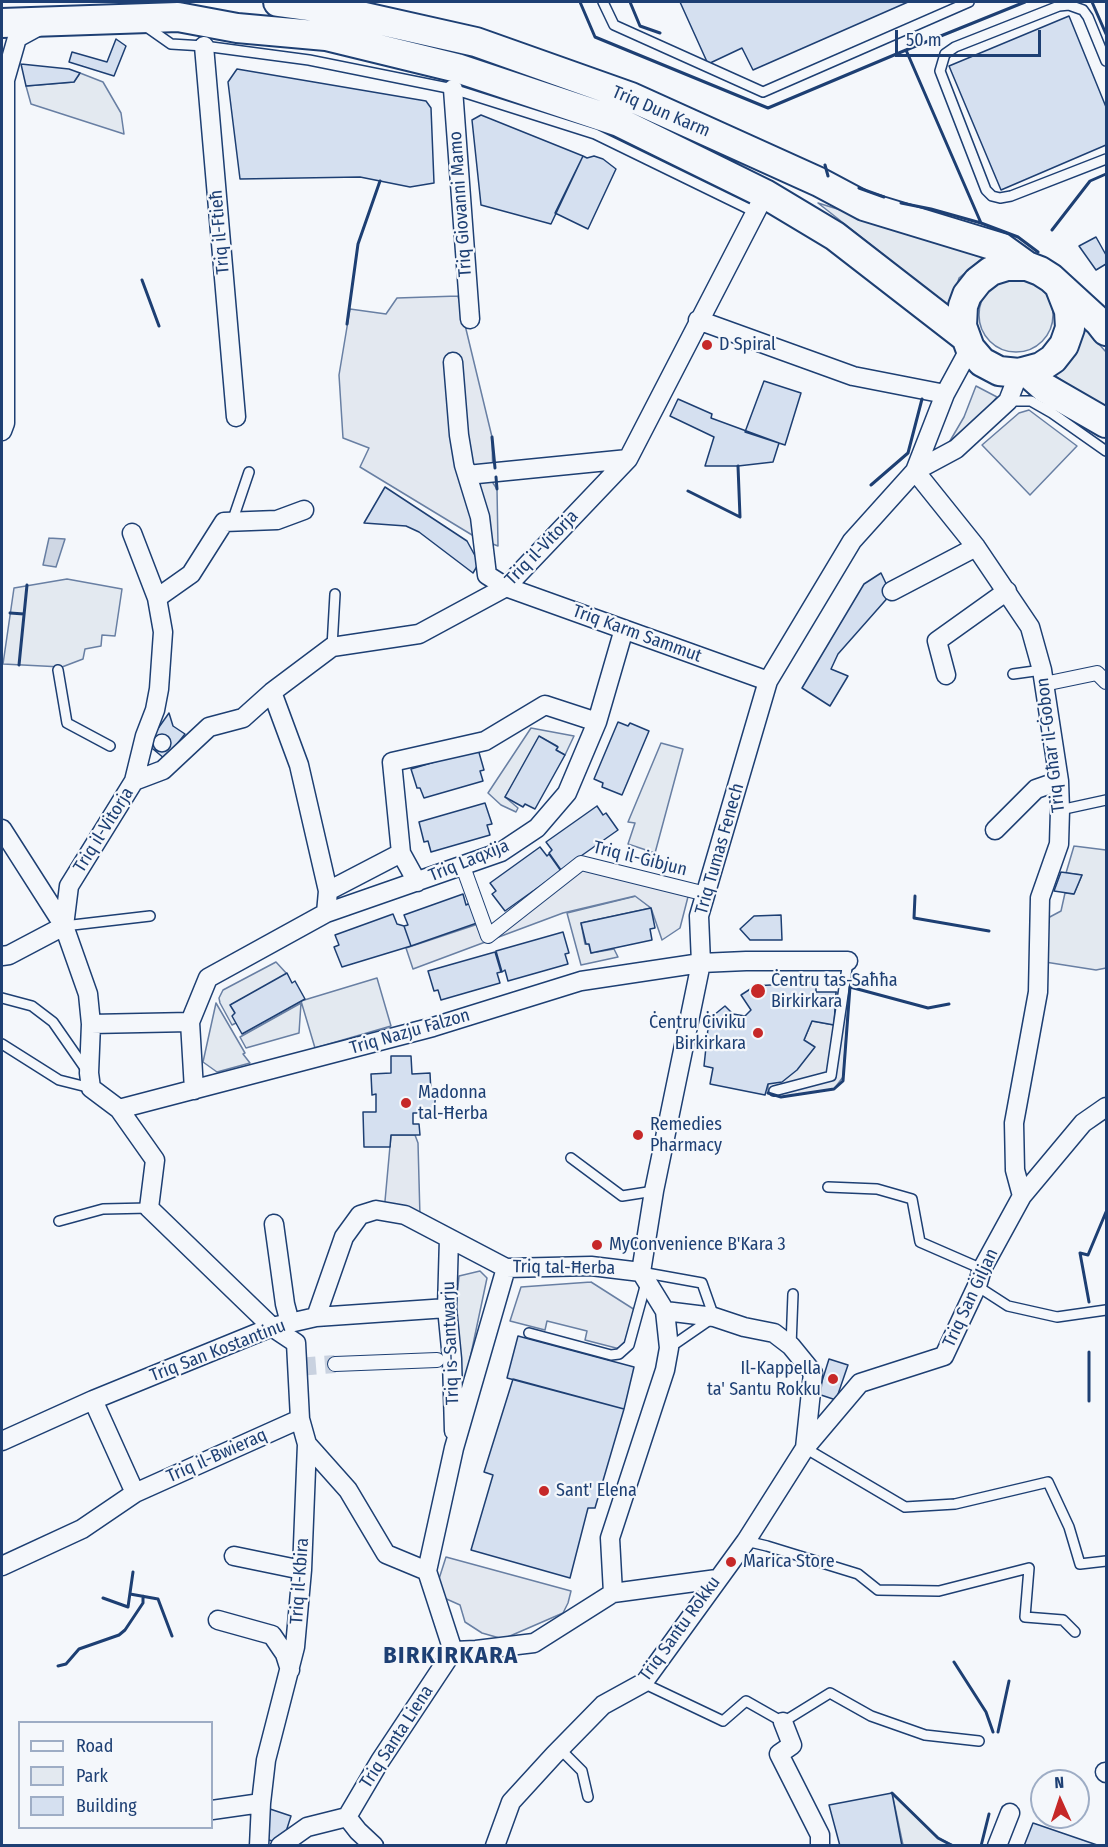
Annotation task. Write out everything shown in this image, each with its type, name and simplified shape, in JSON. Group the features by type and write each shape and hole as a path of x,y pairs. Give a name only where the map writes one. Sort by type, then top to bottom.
{"highway":[{"name":"Triq Dun Karm","path":"278,2 329,9 488,46 631,97 819,182 864,206 1002,248 1027,266 1051,278 1107,331"},
{"name":"Triq Dun Karm","path":"2,23 178,17 238,39 326,36 455,79 619,122 760,203 836,236 967,342 982,362 1107,423"},
{"path":"967,342 962,317 963,306 978,281 991,271 1007,266 1027,266"},
{"path":"1036,387 1041,367 1053,359 1064,345 1070,328 1069,311 1060,288"}],"street":[{"path":"2,431 5,423 3,77 17,38 49,21"},
{"name":"Triq il-Ftieħ","path":"204,46 236,417"},
{"name":"Triq Giovanni Mamo","path":"455,79 470,319"},
{"name":"Triq il-Vitorja","path":"64,926 69,886 134,782 163,770 209,727 243,718 272,692 332,647 419,634 506,587 628,459 760,203"},
{"path":"698,320 853,376 945,394"},
{"name":"Triq Tumas Fenech","path":"915,471 967,342"},
{"path":"453,362 459,435 467,475 480,517 487,575 506,587"},
{"name":"Triq Tumas Fenech","path":"644,1276 654,1191 701,963 699,916 768,681 852,541 915,471 956,449 1008,401 1036,387"},
{"path":"467,475 628,459"},
{"name":"Triq Għar il-Ġobon","path":"915,471 976,548 1030,627 1043,677 1059,781 1059,844 1040,898 1038,992 1014,1123 1015,1170 1022,1196"},
{"path":"157,598 191,574 224,522 277,520 304,510"},
{"path":"132,533 157,598 163,632 159,689 155,710 145,736 134,782"},
{"path":"892,591 976,548"},
{"name":"Triq Karm Sammut","path":"506,587 768,681"},
{"path":"946,675 938,641 1007,591"},
{"name":"Triq Laqxija","path":"194,1090 190,1022 208,978 326,913 501,852 537,828 567,793 597,722 624,629"},
{"path":"1043,677 1097,673 1106,682"},
{"path":"272,692 298,765 328,891 326,913"},
{"path":"417,882 401,853 392,762 484,741 545,705 597,722"},
{"path":"995,830 1036,789 1059,781"},
{"path":"2,829 64,926 88,994 91,1024 90,1080 119,1109 155,1160 149,1208 281,1325"},
{"path":"328,891 401,853"},
{"name":"Triq il-Ġibjun","path":"462,864 488,936 581,863 706,894"},
{"path":"2,956 9,955 64,926"},
{"name":"Triq Nazju Falzon","path":"119,1109 433,1027 581,981 701,963 848,961"},
{"path":"91,1024 190,1022"},
{"name":"Triq San Ġiljan","path":"805,1448 860,1383 944,1356 980,1278 1022,1196 1083,1123 1107,1107"},
{"name":"Triq tal-Ħerba","path":"316,1317 344,1237 360,1215 375,1210 405,1215 506,1268 591,1266 644,1276"},
{"path":"274,1224 285,1304 281,1325"},
{"name":"Triq is-Santwarju","path":"449,1238 447,1308 452,1359 454,1448"},
{"name":"Triq is-Santwarju","path":"427,1570 454,1448 506,1268"},
{"path":"614,1593 610,1538 665,1370 669,1348 665,1311 644,1276"},
{"name":"Triq San Kostantinu","path":"2,1441 93,1400 281,1325 316,1317 447,1308"},
{"path":"665,1311 714,1317 744,1327 774,1333 791,1346 813,1373 805,1448"},
{"name":"Triq il-Kbira","path":"259,1845 266,1760 295,1647 302,1570 307,1444 300,1419 296,1343 281,1325"},
{"path":"335,1364 437,1360"},
{"path":"93,1400 135,1493"},
{"name":"Triq il-Bwieraq","path":"2,1566 82,1529 135,1493 300,1419"},
{"path":"307,1444 348,1490 386,1554 427,1570 453,1651 534,1643 614,1593 717,1579"},
{"name":"Triq Santu Rokku","path":"495,1845 511,1802 603,1705 643,1683 746,1541 805,1448"},
{"path":"234,1556 302,1570"},
{"path":"218,1620 272,1635 285,1654 290,1670"},
{"name":"Triq Santa Liena","path":"347,1816 380,1761 453,1651"},
{"path":"783,1722 792,1745 779,1754 820,1835 820,1845"},
{"path":"213,1810 261,1803"},
{"path":"997,1845 1010,1813"},
{"path":"280,1845 307,1827 347,1816 358,1831 374,1845"}],"lane":[{"path":"603,2 614,25 763,92 969,2"},
{"path":"1107,61 1088,17 1083,10 1069,5 1059,6 955,47 945,54 940,71 986,190 992,196 1000,198 1011,196 1107,159"},
{"name":"Triq Dun Karm","path":"133,17 171,44 204,46 238,39"},
{"name":"Triq Dun Karm","path":"1008,401 1030,401 1036,387 1107,451"},
{"path":"232,522 249,472"},
{"path":"332,647 335,594"},
{"path":"58,670 67,723 110,746"},
{"path":"1013,674 1043,677"},
{"path":"1060,810 1107,800"},
{"path":"64,926 150,916"},
{"path":"774,1091 831,1076 848,961"},
{"path":"2,998 32,1006 53,1022 90,1080"},
{"path":"2,1044 59,1080 90,1080"},
{"path":"571,1158 622,1196 654,1191"},
{"path":"828,1187 877,1189 912,1199 920,1242 980,1278 1008,1306 1057,1317 1107,1310"},
{"path":"59,1221 103,1209 149,1208"},
{"path":"529,1333 611,1355 619,1354 629,1345 644,1276"},
{"name":"Triq tal-Ħerba","path":"644,1276 702,1283 714,1317"},
{"path":"791,1346 794,1294"},
{"path":"669,1348 714,1317"},
{"path":"805,1448 905,1507 955,1504 1048,1482 1069,1527 1080,1564 1107,1561"},
{"path":"746,1541 858,1574 878,1590 939,1591 1029,1568 1025,1617 1063,1620 1075,1632"},
{"path":"643,1683 723,1720 746,1701 783,1722 831,1693 871,1716 925,1735 979,1741"},
{"path":"560,1749 582,1771 588,1797"}],"green space":[{"path":"80,73 103,82 121,113 124,134 31,104 26,86 74,82"},
{"path":"818,203 986,255 959,278 951,308"},
{"path":"1016,278 1030,281 1042,289 1050,301 1053,315 1050,329 1042,341 1030,349 1016,352 1002,349 990,341 982,329 979,315 982,301 990,289 1002,281"},
{"path":"1081,324 1106,352 1106,410 1051,373"},
{"path":"976,386 997,397 976,422 947,446 964,417"},
{"path":"1029,410 1077,446 1030,495 982,445 1019,413"},
{"path":"67,579 122,589 115,636 102,635 101,646 85,649 83,659 62,667 3,664 14,588"},
{"path":"531,728 574,736 565,755 556,750 557,746 542,738 505,797 518,808 516,812 501,805 488,793"},
{"path":"661,743 683,749 655,853 628,844 635,823 628,822"},
{"path":"1074,846 1106,850 1106,968 1096,970 1045,962 1046,919 1061,911 1065,893 1074,894 1082,875 1066,873"},
{"path":"636,896 651,908 581,923 585,944 589,944 591,953 614,949 618,957 581,965 567,913"},
{"path":"276,962 287,974 231,1005 236,1023 232,1025 220,1003 219,998 223,990"},
{"path":"377,978 391,1026 315,1048 301,1001"},
{"path":"216,1003 250,1063 217,1072 203,1062"},
{"path":"301,1003 299,1033 246,1048 240,1037"},
{"path":"480,1271 487,1278 464,1387 460,1387 454,1326 459,1276"},
{"path":"892,1793 938,1838 953,1845 903,1845"}],"shaded area":[{"path":"458,296 492,437 493,483 497,489 498,546 477,538 360,467 369,448 343,438 339,375 350,309 386,314 397,298"},
{"path":"49,538 65,539 56,567 43,565"},
{"path":"581,860 690,889 680,928 662,940 651,908 635,896 563,913 413,969 406,948 484,922 491,926"},
{"path":"836,992 849,995 843,1077 834,1089 781,1097 768,1093 768,1084 804,1040 812,1021 834,1025"},
{"path":"391,1135 415,1135 418,1143 420,1217 384,1212"},
{"path":"591,1282 635,1310 621,1348 585,1340 587,1331 547,1321 545,1330 510,1321 521,1287"},
{"path":"446,1557 571,1591 568,1603 563,1613 503,1639 482,1633 465,1622 460,1605 442,1597 438,1582"}],"building":[{"path":"680,2 908,2 753,70 742,48 708,64"},
{"path":"1069,16 1106,107 1106,145 1001,190 949,66"},
{"path":"116,39 126,46 114,76 69,62 72,52 107,62"},
{"path":"21,64 69,69 80,73 74,82 26,86"},
{"path":"237,69 426,101 431,108 434,183 410,187 360,177 240,179 228,82"},
{"path":"481,115 583,156 551,224 481,205 472,120"},
{"path":"583,156 603,159 616,169 588,229 555,213"},
{"path":"1096,237 1106,255 1106,264 1096,270 1079,246"},
{"path":"764,381 801,393 785,445 745,432"},
{"path":"678,399 712,414 711,418 779,443 773,462 738,466 705,466 714,437 670,416"},
{"path":"385,487 467,541 479,563 473,573 419,532 406,526 364,523"},
{"path":"881,573 891,594 838,654 831,669 848,676 830,706 802,688 864,584"},
{"path":"169,713 173,726 185,734 165,759 147,744"},
{"path":"618,722 628,726 630,723 649,731 622,795 602,787 603,783 594,779"},
{"path":"158,734 166,734 171,739 169,750 158,752 153,747 153,739"},
{"path":"539,736 558,747 556,750 565,755 535,809 525,804 523,807 505,797"},
{"path":"478,749 484,770 480,771 483,781 424,798 420,788 417,788 411,769"},
{"path":"485,803 492,824 487,825 490,835 431,852 428,841 424,842 419,822"},
{"path":"597,806 603,815 606,813 618,830 561,870 549,853 552,850 546,842"},
{"path":"540,847 547,856 549,854 561,871 505,911 492,894 496,891 490,883"},
{"path":"1061,872 1082,875 1074,894 1054,891"},
{"path":"463,894 466,905 470,903 477,923 411,946 404,926 408,925 404,915"},
{"path":"651,908 655,928 650,929 652,940 591,953 589,944 586,944 581,923"},
{"path":"393,914 397,924 404,926 411,946 342,967 334,947 339,945 335,935"},
{"path":"781,915 782,940 750,940 740,929 754,916"},
{"path":"563,932 569,953 565,954 568,964 508,981 505,970 502,972 496,951"},
{"path":"495,952 501,972 497,973 500,983 441,1000 438,990 434,991 428,971"},
{"path":"287,973 292,983 295,981 305,999 242,1034 232,1016 235,1013 230,1005"},
{"name":"Ċentru Ċiviku Birkirkara","path":"816,982 816,992 836,992 834,1025 812,1021 804,1040 815,1047 797,1070 782,1082 768,1084 765,1095 710,1084 713,1068 704,1066 709,1019 725,1006 733,1014 745,1016 751,1010 741,995 755,986"},
{"name":"Madonna tal-Ħerba","path":"391,1056 411,1056 412,1074 430,1073 431,1093 435,1093 435,1113 413,1113 413,1124 419,1124 420,1135 391,1135 390,1147 364,1147 363,1112 376,1112 376,1094 372,1095 371,1074 391,1073"},
{"path":"518,1336 634,1367 624,1409 507,1378"},
{"name":"Il-Kappella ta' Santu Rokku","path":"829,1359 848,1365 836,1400 818,1394"},
{"name":"Sant' Elena","path":"513,1379 624,1409 595,1508 588,1508 570,1578 471,1550 493,1475 484,1472"},
{"path":"892,1793 902,1846 840,1846 829,1805"},
{"path":"270,1809 291,1816 284,1838 278,1843 266,1839 264,1833"},
{"path":"1031,1829 1050,1829 1100,1846 1024,1846"}],"tunnel":[{"path":"298,1367 335,1364"}],"wall":[{"path":"580,2 595,37 768,108 906,50"},
{"path":"630,2 640,26 660,33"},
{"path":"981,223 906,50 1025,2"},
{"path":"1092,2 1106,34"},
{"path":"825,165 828,176"},
{"path":"1052,230 1090,181 1106,174"},
{"path":"347,324 358,244 380,181"},
{"path":"859,188 884,197"},
{"path":"901,203 981,223 1018,237 1038,252"},
{"path":"142,280 159,326"},
{"path":"871,485 908,453 922,399"},
{"path":"492,437 495,468"},
{"path":"688,491 740,517 738,466"},
{"path":"496,477 497,489"},
{"path":"19,665 27,585"},
{"path":"10,613 24,614"},
{"path":"915,896 914,918 989,931"},
{"path":"768,1093 781,1097 834,1089 843,1081 850,987 928,1008 949,1004"},
{"path":"1089,1302 1080,1253 1088,1255 1106,1212"},
{"path":"1089,1352 1089,1401"},
{"path":"103,1598 128,1607 133,1572"},
{"path":"130,1594 158,1599 172,1636"},
{"path":"58,1666 66,1664 79,1649 119,1635 143,1603 143,1596"},
{"path":"954,1662 986,1712 993,1732"},
{"path":"998,1732 1009,1681"},
{"path":"892,1793 938,1838 953,1846"},
{"path":"981,1846 989,1814"}],"place":[{"name":"D Spiral","path":"707,345"},
{"name":"Ċentru tas-Saħħa Birkirkara","path":"758,991"},
{"name":"Ċentru Ċiviku Birkirkara","path":"758,1033"},
{"name":"Madonna tal-Ħerba","path":"406,1103"},
{"name":"Remedies Pharmacy","path":"638,1135"},
{"name":"MyConvenience B'Kara 3","path":"597,1245"},
{"name":"Il-Kappella ta' Santu Rokku","path":"833,1379"},
{"name":"Sant' Elena","path":"544,1491"},
{"name":"Marica Store","path":"731,1562"}],"district":[{"name":"BIRKIRKARA","path":"451,1656"}]}
